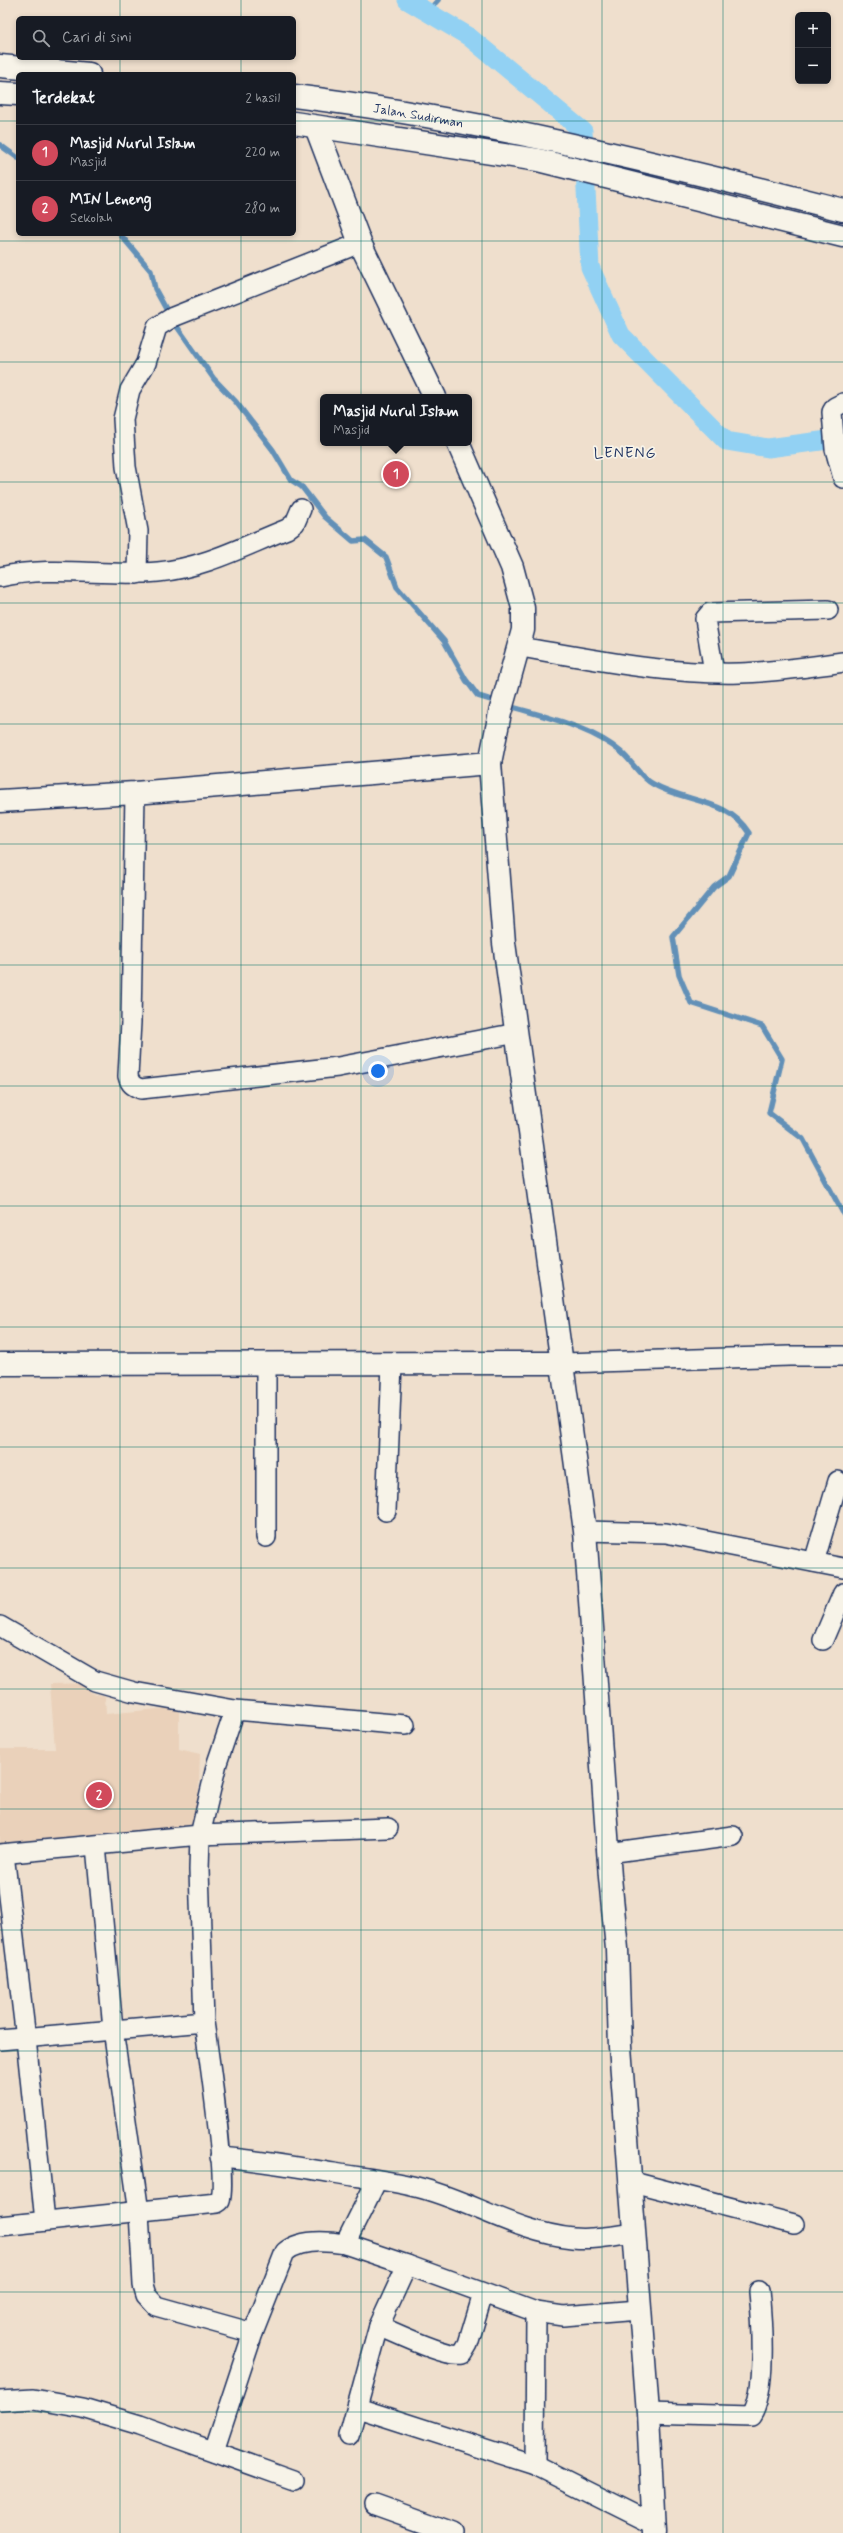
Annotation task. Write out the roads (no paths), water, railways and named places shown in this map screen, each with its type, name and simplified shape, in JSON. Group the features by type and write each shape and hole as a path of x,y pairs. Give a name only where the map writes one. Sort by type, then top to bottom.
{"street":[{"path":"6,66 68,72"},
{"path":"0,93 16,94"},
{"name":"Jalan Sudirman","path":"296,96 436,116 542,138 631,157 843,210"},
{"path":"296,123 538,160 843,236"},
{"path":"316,127 360,243 434,394"},
{"path":"137,574 138,531 126,467 124,413 130,390 146,363 158,327 169,319 360,243"},
{"path":"838,408 835,449 843,478"},
{"path":"459,446 491,514 514,573 523,608 523,630 520,647 500,713 490,763 504,943 585,1531 608,1853 617,1949 620,2047 629,2181 648,2412 654,2529"},
{"path":"0,577 48,571 137,574 184,568 243,548 290,528 301,509"},
{"path":"714,672 705,619 710,613 828,610"},
{"path":"520,647 621,664 714,672 740,673 784,670 843,662"},
{"path":"0,801 135,793 490,763"},
{"path":"135,793 131,1022 128,1076 130,1083 135,1087 141,1089 338,1067 517,1033"},
{"path":"0,1364 563,1363 790,1356 843,1356"},
{"path":"266,1364 266,1537"},
{"path":"386,1511 392,1364"},
{"path":"814,1562 838,1481"},
{"path":"585,1531 666,1534 843,1568"},
{"path":"823,1640 843,1593"},
{"path":"0,1626 95,1681 134,1692 234,1710 405,1725"},
{"path":"0,2226 139,2212 220,2201 222,2193 220,2157 204,2022 199,1870 200,1835 217,1763 234,1710"},
{"path":"45,2221 26,2039 2,1854 200,1835 388,1828"},
{"path":"608,1853 733,1836"},
{"path":"96,1846 113,2029 139,2212 143,2286 150,2302 156,2306 253,2333"},
{"path":"0,2040 26,2039 113,2029 204,2022"},
{"path":"220,2157 264,2160 377,2180 398,2182 426,2190 491,2215 556,2236 591,2238 633,2233"},
{"path":"345,2244 377,2180"},
{"path":"629,2181 794,2224"},
{"path":"214,2451 253,2333 285,2252 295,2246 323,2242 345,2244 536,2312 563,2316 639,2310"},
{"path":"349,2436 358,2408 379,2326 407,2265"},
{"path":"648,2412 751,2416 760,2381 762,2347 759,2291"},
{"path":"379,2326 436,2349 456,2355 462,2354 468,2344 483,2294"},
{"path":"535,2465 536,2312"},
{"path":"0,2402 33,2399 83,2408 214,2451 294,2480"},
{"path":"358,2408 535,2465 654,2529"},
{"path":"375,2506 453,2533"}],"waterway":[{"path":"407,0 468,36 583,131 590,267 621,335 726,441 768,448 843,438"},
{"path":"427,12 438,0"},
{"path":"0,145 16,157"},
{"path":"122,236 151,271 155,289 171,318 214,379 236,402 273,450 291,480 302,487 325,517 353,541 365,540 386,557 397,587 444,641 466,680 478,696 498,702"},
{"path":"506,705 566,723 595,735 621,752 648,781 679,795 718,807 729,813 740,822 749,833 729,876 714,887 673,937 679,975 691,1003 762,1026 782,1059 769,1113 803,1139 843,1213"}],"place":[{"name":"Masjid Nurul Islam","path":"396,474"},
{"name":"MIN Leneng","path":"99,1795"}],"district":[{"name":"LENENG","path":"625,453"}]}
